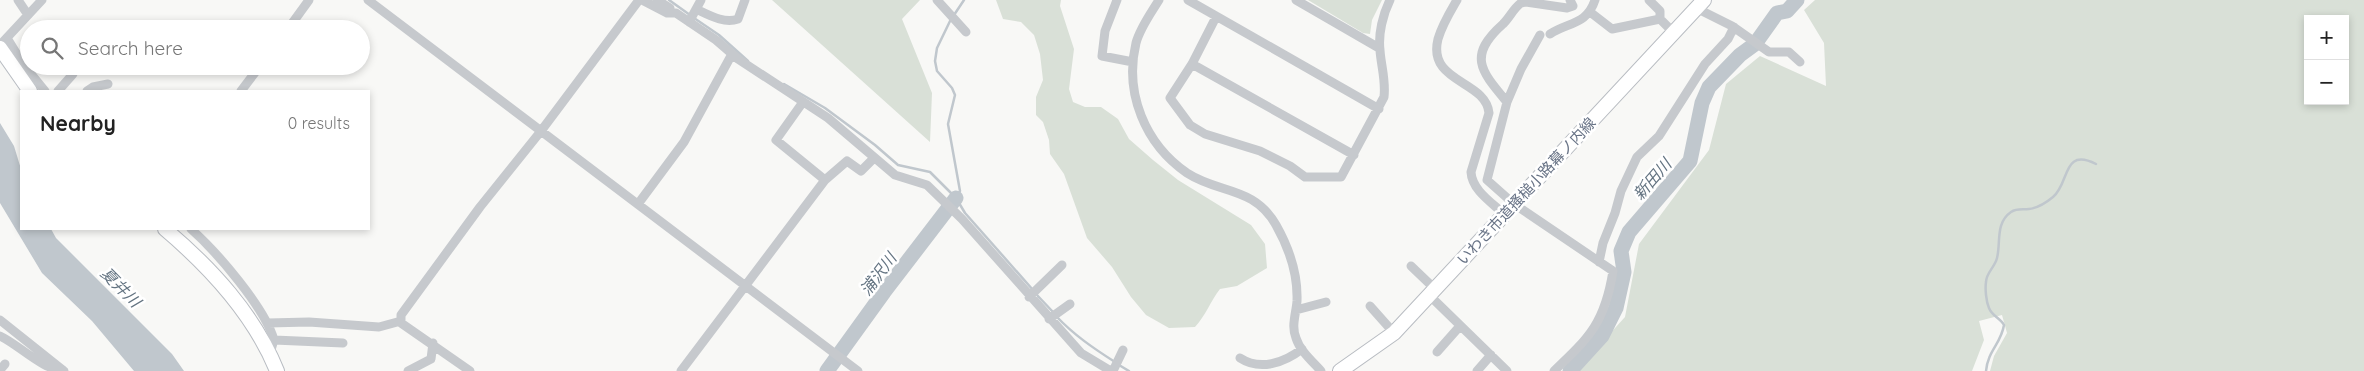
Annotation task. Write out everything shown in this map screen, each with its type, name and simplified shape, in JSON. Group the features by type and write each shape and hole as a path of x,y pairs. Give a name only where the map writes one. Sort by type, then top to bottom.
{"street":[{"path":"18,0 28,15"},
{"path":"24,20 42,0"},
{"path":"295,20 310,0"},
{"path":"368,0 858,371"},
{"path":"401,321 401,315 480,207 641,0 667,13 676,12"},
{"path":"657,0 732,54 828,118 895,175 927,185 949,206 1081,353 1112,371 1123,350"},
{"path":"690,22 701,0"},
{"path":"696,9 718,19 733,20 738,19 745,0"},
{"path":"937,0 966,32"},
{"path":"1117,0 1105,31 1102,56 1133,62"},
{"path":"1159,0 1136,42 1132,79 1139,114 1152,139 1188,173 1258,202 1275,224 1290,255 1297,288 1293,329 1302,349 1321,371"},
{"path":"1296,0 1379,48"},
{"path":"1216,17 1192,64 1170,98 1190,125 1205,134 1260,151 1290,166 1305,177 1341,177 1379,109 1386,86 1379,48 1383,21 1390,0"},
{"path":"1457,0 1439,38 1438,58 1449,74 1478,93 1488,105 1489,113 1471,172 1472,181 1478,190 1504,214"},
{"path":"1507,102 1490,82 1482,67 1481,57 1486,41 1492,32 1521,3 1526,2 1567,8 1573,6 1570,0"},
{"path":"1550,34 1572,25 1590,12 1595,0"},
{"path":"1649,0 1660,11 1660,19 1674,32"},
{"path":"1194,1 1216,17 1379,109"},
{"path":"1700,4 1772,53 1789,52 1800,62"},
{"name":"いわき市道搔槌小路幕ノ内線","path":"1340,371 1394,333 1700,4"},
{"path":"1590,12 1612,28 1660,19"},
{"path":"2,44 20,24"},
{"path":"1599,262 1603,243 1616,213 1621,191 1637,157 1667,125 1705,64 1728,39 1734,27"},
{"path":"1540,35 1521,69 1507,102 1487,180 1514,204 1613,271 1605,306 1588,338 1554,371"},
{"path":"2,44 20,74"},
{"path":"2,44 20,61"},
{"path":"638,204 684,142 732,54"},
{"path":"1192,64 1354,155"},
{"path":"20,75 29,90"},
{"path":"32,75 44,90"},
{"path":"59,90 72,75"},
{"path":"242,90 253,75"},
{"path":"88,90 93,87 108,84"},
{"path":"803,102 776,140 825,180"},
{"path":"681,371 747,286 825,180 847,161 861,171 874,158"},
{"path":"166,230 200,259 238,303 272,347"},
{"path":"192,230 214,253 259,308 268,323 277,371"},
{"path":"1029,297 1062,265"},
{"path":"1411,266 1460,326 1508,371"},
{"path":"1296,310 1326,302"},
{"path":"1049,319 1070,304"},
{"path":"1370,306 1394,333"},
{"path":"0,320 63,371"},
{"path":"268,323 309,322 379,327 401,321"},
{"path":"401,321 470,371"},
{"path":"1437,352 1460,326"},
{"path":"0,336 46,367 56,371 63,371"},
{"path":"272,347 343,343"},
{"path":"408,371 431,359 432,343"},
{"path":"1240,358 1254,365 1274,363 1302,349"},
{"path":"1476,371 1491,355"}],"shaded area":[{"path":"772,0 920,0 902,19 932,93 930,142"},
{"path":"996,0 1061,0 1060,6 1074,49 1069,89 1073,102 1085,107 1101,107 1118,119 1129,139 1153,160 1178,180 1251,225 1265,244 1267,268 1237,286 1220,289 1195,327 1169,328 1146,315 1131,297 1112,267 1087,238 1064,174 1050,154 1049,140 1043,122 1036,115 1036,97 1043,80 1040,54 1034,35 1021,22 1003,19"},
{"path":"1308,0 1382,0 1372,20 1370,34 1363,33"},
{"path":"1815,0 2364,0 2364,371 1990,371 1994,356 2007,333 2002,315 1979,321 1984,340 1972,371 1576,371 1625,317 1639,244 1709,150 1726,84 1760,56 1826,86 1824,43 1804,10"},
{"path":"0,123 14,146 20,166 20,230 52,230 56,238 172,354 184,371 134,371 92,321 42,273 0,203"}],"waterway":[{"path":"669,0 690,15"},
{"path":"954,15 964,0"},
{"name":"新田川","path":"1570,371 1602,336 1616,308 1624,272 1621,251 1629,232 1690,161 1702,103 1709,87 1740,55 1755,44 1777,13 1787,11 1797,0"},
{"path":"694,18 719,35 748,61"},
{"path":"951,19 937,48 935,61 937,71 952,88 955,95 948,124 960,191 956,198"},
{"path":"784,84 825,108 875,145 898,165 930,172 956,198 965,213 1033,290"},
{"path":"1986,371 1989,358 2004,325 1990,311 1986,288 1987,276 1997,258 2003,222 2011,212 2035,207 2053,197 2062,184 2072,163 2077,160 2085,160 2096,164"},
{"name":"浦沢川","path":"827,371 884,292 956,198"},
{"path":"1036,294 1053,312"},
{"path":"1056,316 1084,341 1115,362"},
{"path":"1119,365 1129,371"}],"water label":[{"name":"夏井川","path":"121,287"}]}
